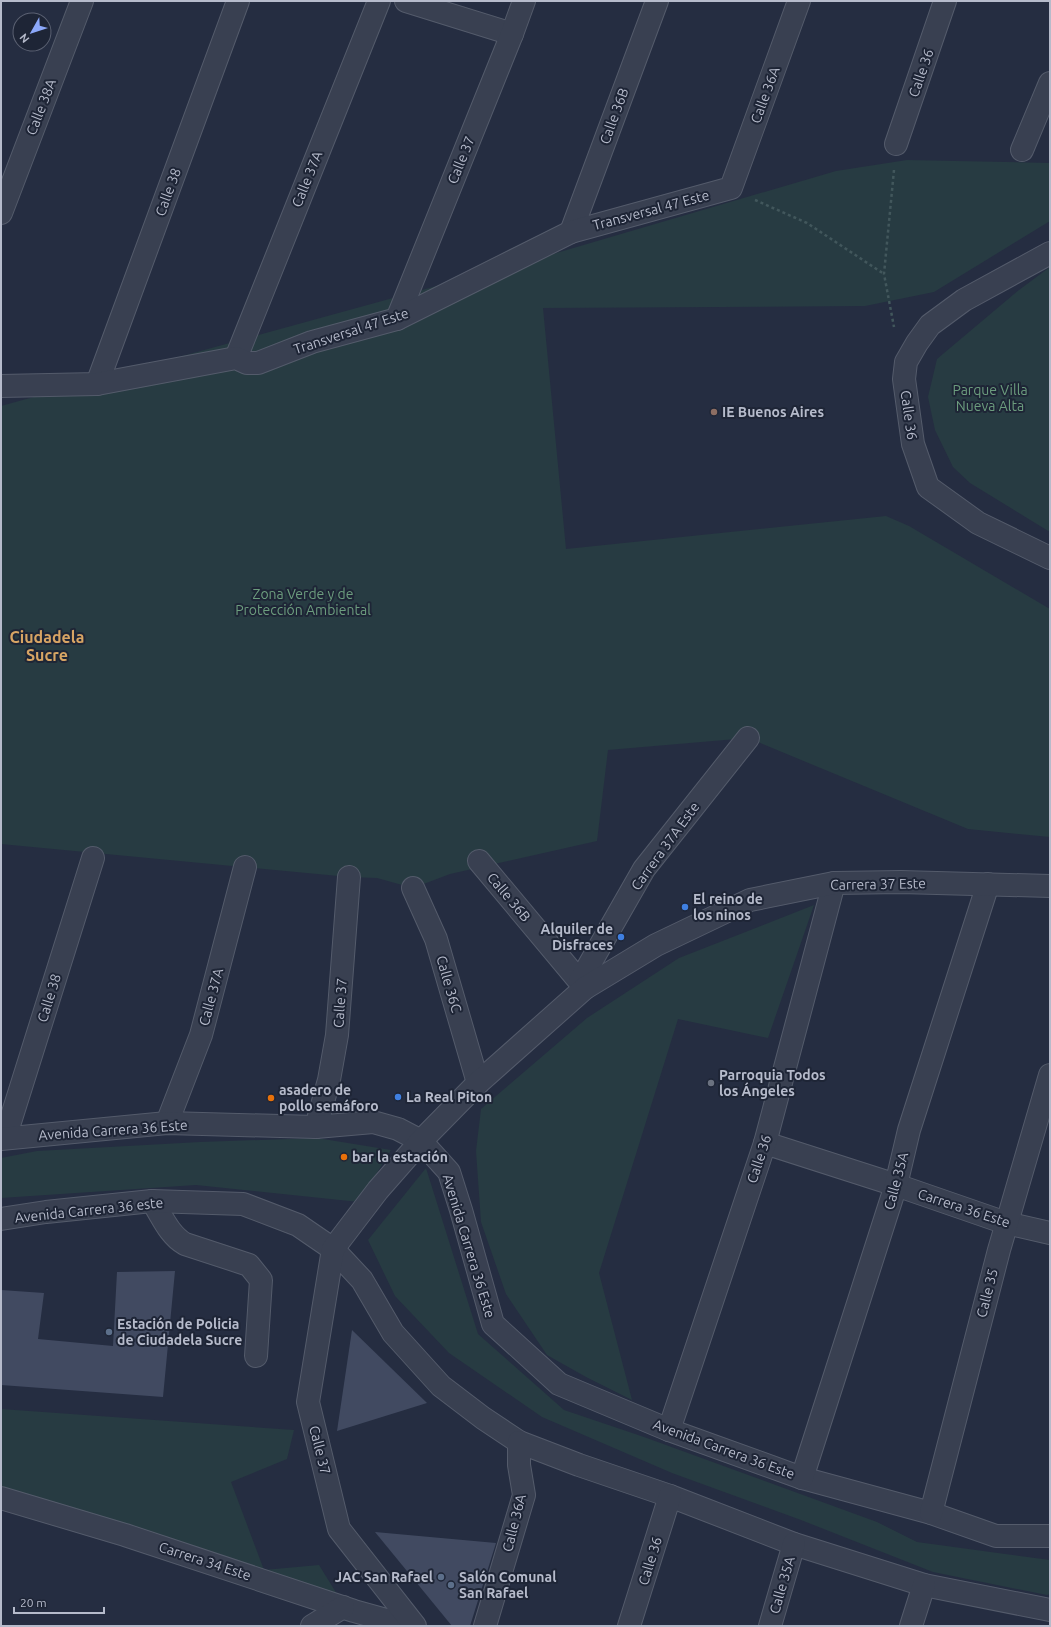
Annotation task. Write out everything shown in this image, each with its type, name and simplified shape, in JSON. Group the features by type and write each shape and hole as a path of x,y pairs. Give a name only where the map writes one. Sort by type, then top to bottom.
{"street":[{"name":"Calle 38A","path":"1,213 82,1"},
{"name":"Calle 38","path":"98,384 238,1"},
{"name":"Calle 37A","path":"236,358 379,1"},
{"path":"406,1 512,34"},
{"name":"Calle 37","path":"397,318 524,1"},
{"name":"Calle 36B","path":"571,232 657,1"},
{"name":"Calle 36A","path":"731,188 799,1"},
{"name":"Calle 36","path":"896,144 945,1"},
{"path":"1022,150 1050,83"},
{"name":"Transversal 47 Este","path":"1,386 98,384 236,358 247,363 258,363 312,342 397,318 571,232 731,188"},
{"name":"Calle 36","path":"1050,253 949,310 930,325 906,362 904,379 913,444 928,487 978,523 1050,558"},
{"name":"Carrera 37A Este","path":"582,984 644,869 748,738"},
{"name":"Calle 38","path":"3,1138 93,858"},
{"name":"Calle 36B","path":"479,862 582,984"},
{"name":"Calle 37A","path":"167,1124 201,1035 245,866"},
{"name":"Calle 37","path":"316,1127 329,1080 337,1036 349,877"},
{"name":"Carrera 37 Este","path":"582,984 656,945 750,900 834,883 901,882 1050,886"},
{"name":"Calle 36","path":"669,1430 765,1143 834,883"},
{"name":"Calle 35A","path":"802,1478 896,1185 909,1130 988,884"},
{"name":"Calle 36C","path":"412,888 436,939 478,1083"},
{"path":"582,984 478,1083 421,1141 378,1190 333,1249 362,1280 393,1333 441,1386 483,1418 519,1442 579,1465 670,1496 794,1544 924,1585 1050,1610"},
{"name":"Calle 35","path":"931,1513 1006,1223 1050,1075"},
{"name":"Avenida Carrera 36 Este","path":"3,1138 167,1124 316,1127 373,1122 398,1129 421,1141 449,1172 493,1324 559,1384 669,1430 802,1478 931,1513 996,1536 1050,1536"},
{"name":"Carrera 36 Este","path":"765,1143 896,1185 1006,1223 1050,1233"},
{"path":"152,1201 172,1234 178,1240 185,1244 248,1265 261,1280 256,1356"},
{"name":"Avenida Carrera 36 este","path":"1,1219 46,1212 152,1201 243,1204 298,1225 333,1249"},
{"name":"Calle 37","path":"333,1249 308,1402 339,1529 415,1626"},
{"name":"Calle 36A","path":"485,1626 524,1495 519,1465 519,1442"},
{"name":"Calle 36","path":"629,1626 670,1496"},
{"name":"Carrera 34 Este","path":"1,1498 125,1535 349,1614 408,1626"},
{"name":"Calle 35A","path":"770,1626 794,1544"},
{"path":"911,1626 924,1585"},
{"path":"312,1626 349,1614"}],"path":[{"path":"895,334 884,274 896,144"},
{"path":"731,188 765,206 807,224 884,274"}],"green space":[{"name":"Zona Verde y de Protección Ambiental","path":"907,160 1050,163 1050,221 934,292 865,306 543,308 566,549 886,516 909,526 1050,609 1050,837 968,829 748,738 608,750 597,841 450,874 413,888 377,878 349,877 1,844 1,406 553,254 836,171"},
{"name":"Parque Villa Nueva Alta","path":"1050,267 1050,532 970,483 953,467 935,430 928,397 937,359 1019,290"},
{"path":"814,905 768,1038 678,1019 599,1273 632,1400 547,1355 506,1294 481,1222 476,1151 481,1109 587,1018 679,958"},
{"path":"317,1138 391,1150 359,1202 196,1185 1,1198 1,1158 37,1151 200,1142"},
{"path":"426,1168 478,1334 564,1410 644,1437 877,1522 917,1542 1050,1560 1050,1594 1047,1595 933,1572 801,1520 672,1473 542,1417 449,1353 395,1296 368,1240"},
{"path":"1,1409 294,1430 287,1459 231,1482 264,1570 319,1565 337,1594 1,1486"}],"building":[{"path":"175,1271 163,1397 1,1385 1,1290 44,1293 38,1339 113,1346 117,1272"},
{"path":"352,1330 427,1403 337,1431"},
{"name":"Salón Comunal San Rafael","path":"375,1532 496,1543 470,1626 452,1626"}],"place":[{"name":"IE Buenos Aires","path":"714,412"},
{"name":"El reino de los ninos","path":"685,907"},
{"name":"Alquiler de Disfraces","path":"621,937"},
{"name":"Parroquia Todos los Ángeles","path":"711,1083"},
{"name":"La Real Piton","path":"398,1097"},
{"name":"asadero de pollo semáforo","path":"271,1098"},
{"name":"bar la estación","path":"344,1157"},
{"name":"Estación de Policia de Ciudadela Sucre","path":"109,1332"},
{"name":"JAC San Rafael","path":"441,1577"},
{"name":"Salón Comunal San Rafael","path":"451,1585"}],"district":[{"name":"Ciudadela Sucre","path":"47,646"}]}
